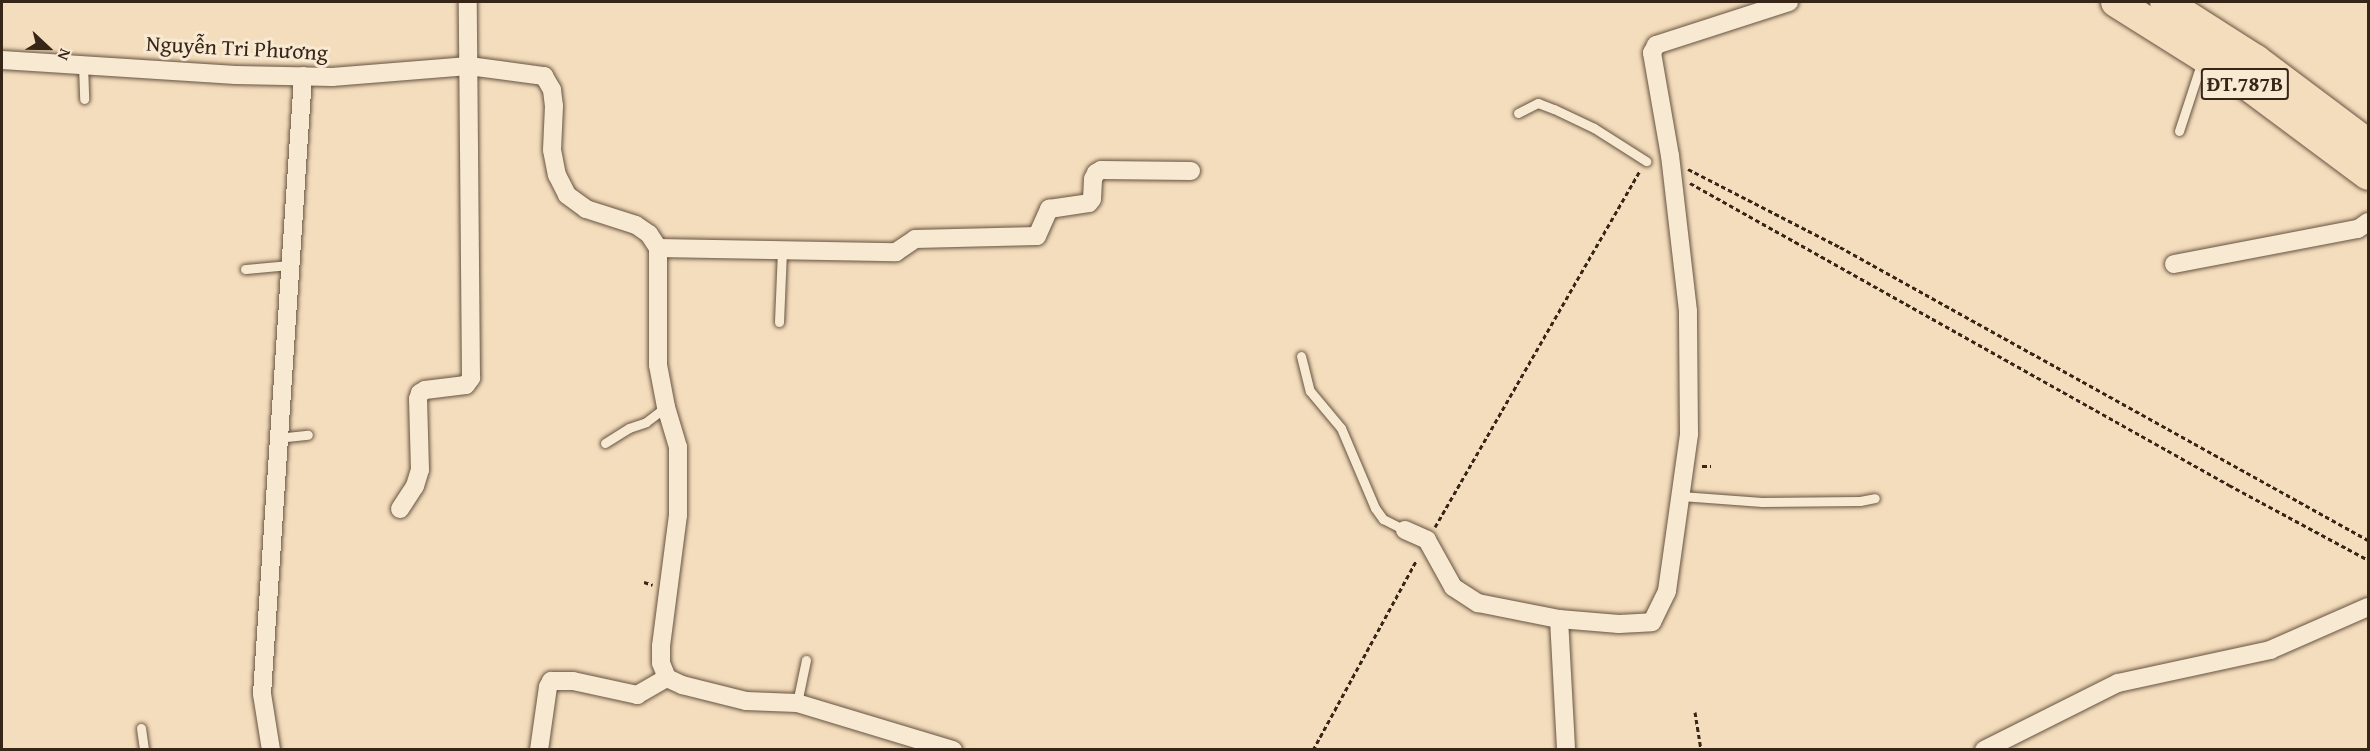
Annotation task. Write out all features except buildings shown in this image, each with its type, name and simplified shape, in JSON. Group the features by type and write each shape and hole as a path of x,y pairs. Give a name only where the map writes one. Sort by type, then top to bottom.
{"main road":[{"name":"ĐT.787B","path":"2116,2 2242,81 2368,176"},
{"name":"ĐT.787B","path":"2176,4 2256,60 2368,144"}],"street":[{"path":"400,509 415,486 420,470 418,399 420,393 425,390 466,385 471,378 468,2"},
{"path":"1417,536 1453,587 1463,596 1478,603 1559,619 1618,624 1652,622 1667,591 1689,434 1689,311 1670,164 1651,58 1656,45 1789,2"},
{"name":"Nguyễn Tri Phương","path":"2,60 332,77 469,66 544,76 552,90 554,106 552,150 557,175 567,195 586,209 636,225 650,234 658,248"},
{"path":"271,750 262,694 277,438 303,76"},
{"path":"953,750 797,703 747,701 682,685 666,678 661,663 661,646 678,515 678,447 666,407 658,365 658,248 896,252 915,240 1036,236 1049,209 1089,202 1092,199 1093,179 1096,172 1101,170 1191,171"},
{"path":"2174,264 2358,229 2368,222"},
{"path":"1984,750 2118,683 2270,650 2368,607"},
{"path":"1559,619 1566,750"},
{"path":"539,750 548,687 551,681 573,681 637,695 666,678"}],"lane":[{"path":"2179,131 2203,56"},
{"path":"83,64 84,99"},
{"path":"1518,113 1538,103 1554,109 1594,128 1646,161"},
{"path":"779,322 782,250"},
{"path":"245,269 290,265"},
{"path":"1300,356 1310,391 1341,428 1375,508 1383,519 1417,536"},
{"path":"606,443 629,428 646,422 666,407"},
{"path":"277,438 308,435"},
{"path":"1681,496 1762,502 1860,501 1875,498"},
{"path":"797,703 806,660"},
{"path":"141,728 144,750"}],"path":[{"path":"1313,750 1417,536 1646,161"},
{"path":"1670,164 1684,167 1840,247 2072,373 2368,540"},
{"path":"1670,164 2229,485 2368,560"},
{"path":"1695,712 1701,750"}]}
